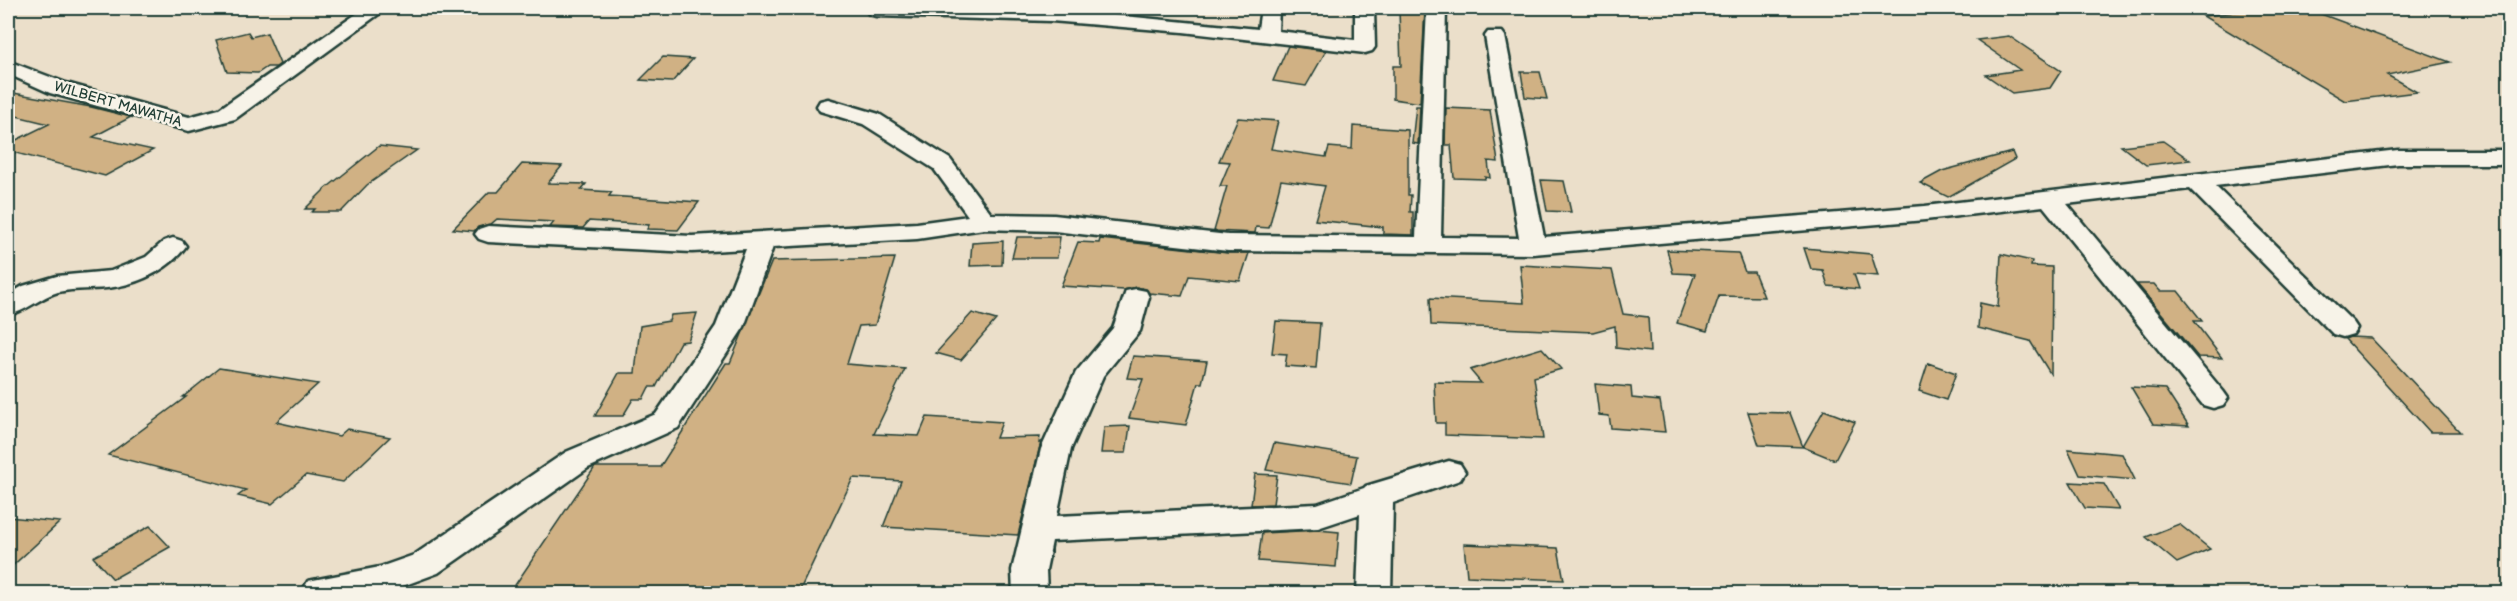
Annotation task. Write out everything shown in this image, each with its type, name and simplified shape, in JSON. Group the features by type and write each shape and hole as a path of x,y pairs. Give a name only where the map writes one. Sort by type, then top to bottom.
{"street":[{"name":"WILBERT MAWATHA","path":"8,67 58,88 189,124 227,114 377,8"},
{"path":"1267,35 1270,8"},
{"path":"876,10 1184,17 1267,35 1365,47 1365,8"},
{"path":"1428,245 1436,8"},
{"path":"1495,36 1533,246"},
{"path":"828,106 871,120 942,164 984,221"},
{"path":"488,234 692,244 762,242 917,231 984,221 1054,223 1227,243 1533,246 1925,213 2398,157 2510,157"},
{"path":"2195,180 2343,328"},
{"path":"2049,198 2213,398"},
{"path":"320,590 383,580 426,564 577,460 667,421 730,327 762,242"},
{"path":"8,307 32,292 57,284 116,279 155,263 173,246"},
{"path":"1029,594 1029,570 1056,449 1090,372 1126,331 1136,297"},
{"path":"1038,529 1318,516 1377,494 1449,472"},
{"path":"1374,594 1377,494"}],"building":[{"path":"2268,8 2305,8 2450,62 2387,75 2417,92 2345,101 2203,16"},
{"path":"1399,10 1425,10 1420,103 1393,99 1393,66 1401,66"},
{"path":"248,32 251,37 267,33 280,64 276,67 267,67 258,73 227,72 216,40"},
{"path":"2009,36 2061,71 2050,88 2012,93 1986,75 2020,70 1977,40"},
{"path":"1288,46 1326,51 1306,86 1273,81"},
{"path":"663,57 693,59 672,82 640,80"},
{"path":"1521,72 1540,72 1547,99 1525,97"},
{"path":"8,92 91,107 131,117 93,137 153,150 105,176 8,151 8,144 49,124 8,114"},
{"path":"1416,106 1420,106 1418,144 1412,143"},
{"path":"1446,108 1490,110 1498,162 1488,161 1490,178 1454,178 1451,145 1445,145"},
{"path":"1238,118 1278,121 1271,149 1326,157 1329,147 1352,149 1353,126 1408,130 1408,195 1411,195 1410,212 1413,212 1413,235 1383,234 1383,227 1315,220 1325,186 1281,180 1269,228 1256,227 1255,233 1214,231 1227,186 1220,186 1230,162 1219,161"},
{"path":"2163,141 2190,160 2146,165 2121,146"},
{"path":"379,146 417,150 367,185 341,212 312,212 315,209 305,209 324,190"},
{"path":"2012,152 2015,159 1948,197 1920,183 1942,171"},
{"path":"522,164 562,166 548,183 586,184 581,190 612,192 609,196 699,202 678,230 647,229 649,225 589,221 583,228 550,227 554,222 497,219 474,231 453,229 489,192 498,192"},
{"path":"1541,180 1564,181 1571,212 1547,211"},
{"path":"1017,237 1060,237 1057,258 1012,258"},
{"path":"1100,239 1228,253 1249,253 1240,281 1189,276 1182,296 1149,293 1146,289 1136,287 1124,290 1061,286 1078,242 1099,243"},
{"path":"1003,241 1002,265 970,266 972,243"},
{"path":"1804,248 1871,254 1878,276 1854,274 1859,289 1828,286 1823,270 1811,269"},
{"path":"1667,250 1738,253 1745,272 1754,272 1764,297 1719,296 1707,331 1677,323 1695,274 1673,273"},
{"path":"2001,254 2032,261 2031,266 2052,267 2051,375 2030,341 1978,328 1980,303 1998,307"},
{"path":"895,258 875,325 859,326 847,364 905,369 874,434 919,436 927,417 1002,422 996,438 1040,437 1039,443 1041,442 1018,535 883,527 901,481 853,478 798,594 509,594 595,467 660,467 726,363 730,363 772,261"},
{"path":"1520,265 1612,270 1623,314 1648,317 1650,352 1616,348 1615,326 1593,332 1431,325 1430,298 1524,303"},
{"path":"2137,284 2154,284 2160,291 2178,291 2202,321 2194,321 2222,358 2198,357"},
{"path":"697,313 688,341 680,342 656,387 649,387 643,399 633,399 623,416 595,416 619,373 635,373 640,326 669,321 671,315"},
{"path":"972,313 996,320 961,360 936,353"},
{"path":"1276,321 1320,323 1316,368 1285,366 1287,354 1272,353"},
{"path":"2350,337 2371,338 2460,432 2430,432 2345,339"},
{"path":"1542,348 1561,369 1534,377 1543,439 1445,435 1445,423 1436,423 1434,382 1481,383 1470,370"},
{"path":"1133,356 1207,361 1202,383 1198,383 1186,425 1129,418 1143,379 1127,378"},
{"path":"1928,363 1956,373 1946,400 1919,391"},
{"path":"219,368 318,384 276,422 339,436 347,429 390,437 343,482 306,475 272,504 238,496 246,490 108,455 186,397 183,397"},
{"path":"1595,384 1631,387 1632,398 1660,401 1665,432 1611,428 1609,416 1599,415"},
{"path":"2131,387 2165,389 2189,426 2153,424"},
{"path":"1824,410 1855,422 1835,460 1803,447"},
{"path":"1748,412 1790,413 1803,447 1759,445"},
{"path":"1130,426 1126,453 1101,453 1104,427"},
{"path":"1274,443 1357,456 1351,483 1266,470"},
{"path":"2068,449 2122,454 2135,480 2080,475"},
{"path":"1255,474 1277,475 1273,504 1251,505"},
{"path":"2070,482 2104,484 2119,510 2085,508"},
{"path":"8,517 60,522 8,570"},
{"path":"2179,524 2210,549 2177,563 2146,537"},
{"path":"150,526 170,547 113,579 93,557"},
{"path":"1318,530 1339,532 1336,567 1258,561 1262,533"},
{"path":"1464,544 1558,548 1564,580 1467,576"}]}
